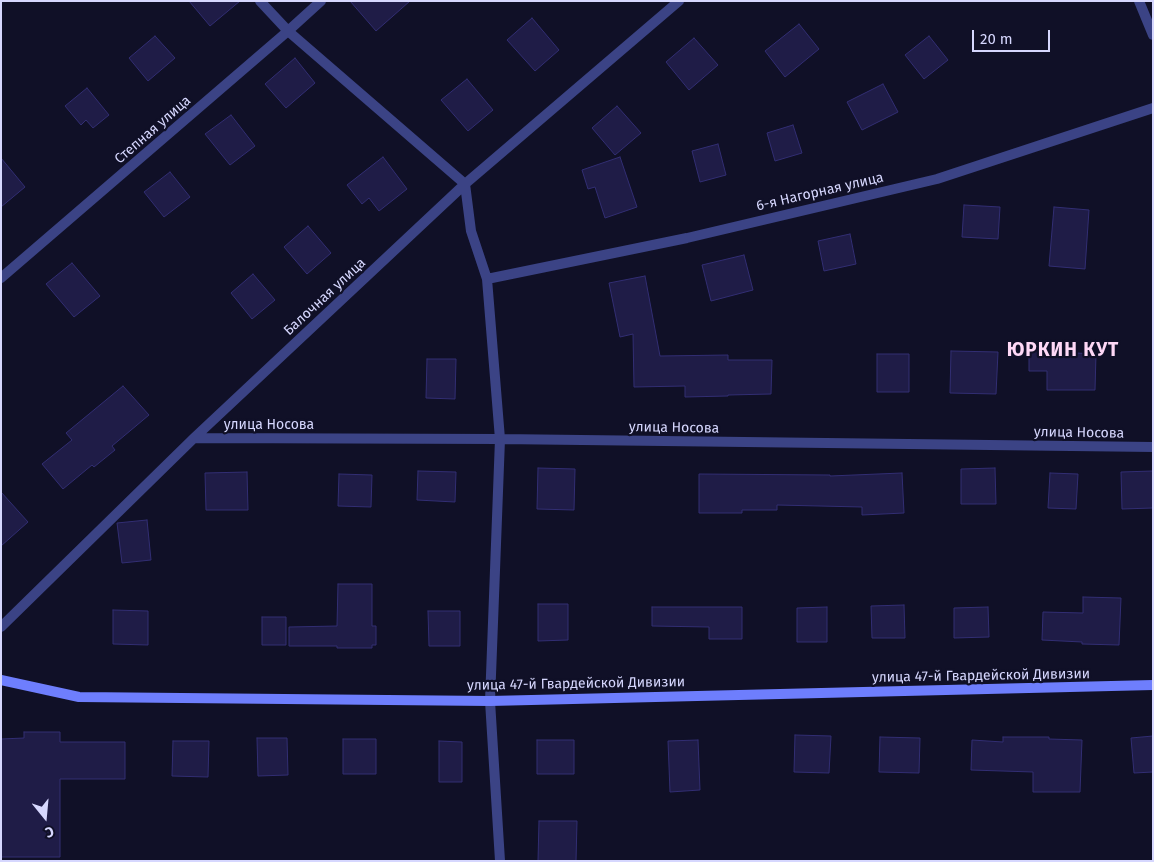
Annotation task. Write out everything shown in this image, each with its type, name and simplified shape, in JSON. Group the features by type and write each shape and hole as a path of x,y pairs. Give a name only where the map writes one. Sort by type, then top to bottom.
{"main road":[{"name":"улица 47-й Гвардейской Дивизии","path":"1,680 79,697 490,701 1153,685"}],"street":[{"path":"260,1 288,32 465,184 471,231 487,279 500,439 490,701 500,861"},
{"name":"Степная улица","path":"1,278 288,32 321,1"},
{"name":"Балочная улица","path":"1,627 194,438 465,184 679,1"},
{"path":"1138,1 1153,35"},
{"name":"6-я Нагорная улица","path":"487,279 687,238 937,179 1153,108"},
{"name":"улица Носова","path":"194,438 500,439 1153,447"}],"building":[{"path":"189,1 240,1 210,26"},
{"path":"350,1 410,1 376,31"},
{"path":"532,18 559,50 535,71 507,40"},
{"path":"799,24 819,49 785,77 765,51"},
{"path":"155,36 175,58 148,81 129,58"},
{"path":"929,36 948,60 924,79 905,55"},
{"path":"694,38 718,65 689,90 666,62"},
{"path":"295,58 315,83 286,108 265,84"},
{"path":"467,79 493,110 468,131 441,100"},
{"path":"883,84 898,112 862,130 847,102"},
{"path":"87,88 109,115 93,128 86,120 81,125 65,106"},
{"path":"617,106 641,133 615,155 592,128"},
{"path":"231,115 255,146 230,165 205,134"},
{"path":"793,125 802,153 775,161 767,133"},
{"path":"718,144 726,175 700,182 692,151"},
{"path":"383,157 407,189 379,211 369,198 362,204 347,185"},
{"path":"620,157 637,207 605,218 595,187 588,189 582,170"},
{"path":"1,158 25,187 1,207"},
{"path":"170,172 190,197 164,217 144,192"},
{"path":"964,205 1000,207 998,239 962,237"},
{"path":"1054,207 1089,210 1085,269 1049,266"},
{"path":"308,226 331,253 307,274 284,247"},
{"path":"850,234 856,264 824,271 818,241"},
{"path":"744,255 753,290 711,301 702,265"},
{"path":"72,263 100,296 74,317 46,284"},
{"path":"253,274 275,300 252,319 231,293"},
{"path":"645,276 660,356 728,355 728,360 772,360 771,394 685,397 685,386 634,387 633,334 620,337 609,283"},
{"path":"1029,345 1076,345 1076,353 1096,354 1095,390 1047,390 1047,371 1029,371"},
{"path":"951,351 998,352 996,394 950,393"},
{"path":"877,354 909,354 909,392 877,392"},
{"path":"427,359 456,359 455,399 426,398"},
{"path":"123,386 149,415 112,446 115,450 94,467 92,465 63,489 42,464 72,440 66,433"},
{"path":"538,468 575,469 574,510 537,509"},
{"path":"995,468 996,504 961,504 961,469"},
{"path":"418,471 456,472 455,502 417,500"},
{"path":"1153,471 1153,508 1122,509 1121,472"},
{"path":"247,472 248,510 206,510 205,473"},
{"path":"902,473 904,513 862,515 862,507 777,505 777,510 742,510 742,513 699,513 699,474 830,476"},
{"path":"1050,473 1078,474 1076,509 1048,508"},
{"path":"339,474 372,475 371,507 338,506"},
{"path":"1,492 28,522 1,546"},
{"path":"147,520 151,560 122,563 117,523"},
{"path":"338,584 372,584 372,626 376,626 376,645 372,645 372,648 289,646 289,627 337,626"},
{"path":"1083,597 1121,598 1119,645 1042,640 1043,612 1083,613"},
{"path":"538,604 568,604 568,640 538,641"},
{"path":"904,605 905,638 872,638 871,606"},
{"path":"652,607 742,607 742,639 709,639 709,627 652,626"},
{"path":"827,607 827,642 797,642 797,608"},
{"path":"988,607 989,637 954,638 954,608"},
{"path":"113,610 148,611 148,645 113,644"},
{"path":"428,611 460,611 460,646 429,646"},
{"path":"262,617 286,617 286,645 262,645"},
{"path":"24,732 60,732 60,742 125,742 125,779 60,779 60,857 1,857 1,739 24,738"},
{"path":"795,735 831,736 829,773 794,772"},
{"path":"1153,736 1153,772 1134,773 1131,738"},
{"path":"880,737 920,738 919,773 879,772"},
{"path":"1003,737 1049,737 1049,739 1082,740 1080,792 1033,792 1033,772 971,770 972,740 1003,742"},
{"path":"257,738 287,738 288,775 258,776"},
{"path":"343,739 376,739 376,774 343,774"},
{"path":"537,740 574,740 574,774 537,774"},
{"path":"698,740 700,790 670,792 668,741"},
{"path":"173,741 209,741 208,777 172,776"},
{"path":"439,741 462,742 462,782 439,782"},
{"path":"539,821 577,821 576,861 538,861"}],"district":[{"name":"ЮРКИН КУТ","path":"1063,351"}]}
